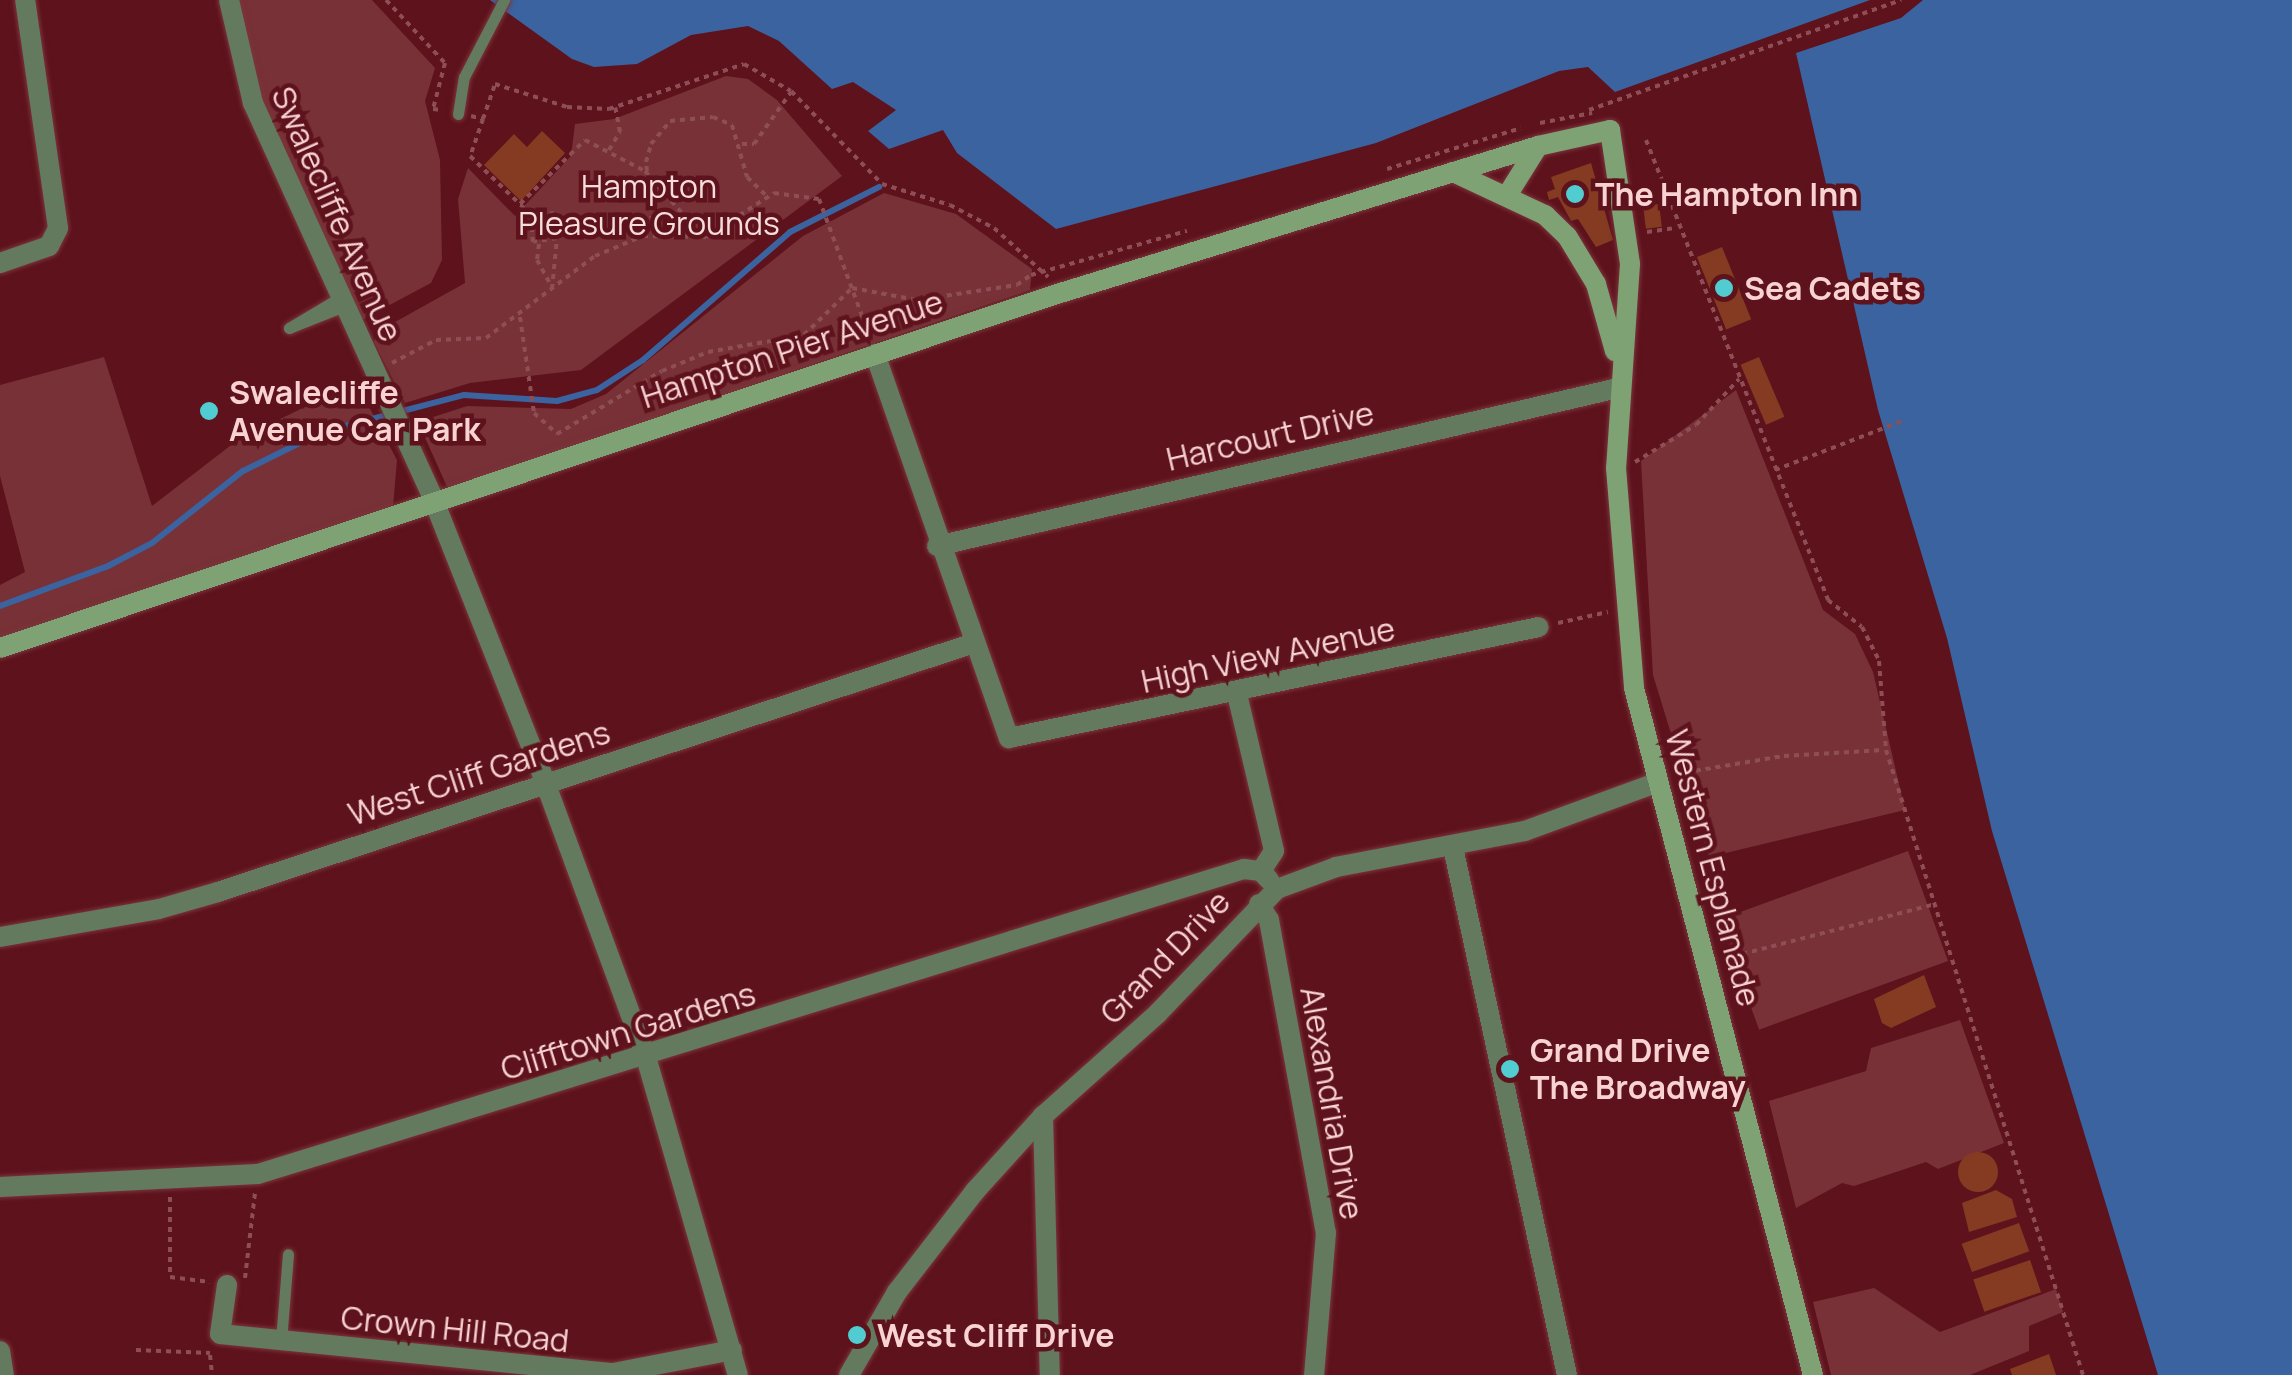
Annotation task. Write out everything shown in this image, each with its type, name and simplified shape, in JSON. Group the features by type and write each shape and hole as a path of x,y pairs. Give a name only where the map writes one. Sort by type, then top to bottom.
{"street":[{"path":"0,263 49,246 58,228 25,0"},
{"name":"Swalecliffe Avenue","path":"229,0 252,103 434,500"},
{"name":"Hampton Pier Avenue","path":"0,648 875,354 1538,146 1610,130"},
{"name":"Western Esplanade","path":"1610,130 1624,202 1630,264 1618,378 1616,468 1634,688 1709,963 1813,1375"},
{"path":"1508,194 1538,146"},
{"name":"Western Esplanade","path":"1453,172 1508,194 1568,236 1590,274 1618,378"},
{"path":"1590,274 1609,275 1630,264"},
{"path":"875,354 971,644"},
{"name":"Harcourt Drive","path":"937,546 1618,378"},
{"path":"434,500 545,782 646,1057 738,1375"},
{"name":"High View Avenue","path":"971,644 1009,738 1237,694 1539,627"},
{"name":"West Cliff Gardens","path":"0,936 159,909 971,644"},
{"path":"1237,694 1274,852 1262,871 1277,889"},
{"name":"Grand Drive","path":"849,1375 898,1292 1042,1116 1158,1013 1277,889 1336,867 1525,831 1658,782"},
{"path":"1453,847 1567,1375"},
{"name":"Clifftown Gardens","path":"0,1186 258,1174 1244,870 1262,871"},
{"name":"Alexandria Drive","path":"1259,904 1269,920 1326,1234 1314,1375"},
{"path":"1042,1116 1050,1375"},
{"name":"Crown Hill Road","path":"227,1284 220,1334 613,1373 732,1350"},
{"path":"0,1351 4,1375"}],"lane":[{"path":"458,114 464,77 504,0"},
{"path":"281,1341 288,1254"}],"path":[{"path":"386,0 445,62 434,109 484,118"},
{"path":"1589,110 1901,0"},
{"path":"551,287 557,238 554,213 530,214 470,156 495,84 567,107 615,107 744,64 791,92 882,184 950,204 994,228 1045,273 1017,285 917,300 852,288"},
{"path":"742,144 754,144 791,92"},
{"path":"610,150 620,132 615,107"},
{"path":"643,236 652,221 645,171 650,144 670,121 712,117 732,125 742,144 747,176 768,196"},
{"path":"520,204 585,140 645,171 688,220 741,218"},
{"path":"1646,140 1828,600 1862,627 1880,661 1886,750 2083,1375"},
{"path":"379,381 436,340 486,338 520,317 551,287 595,256 643,236 706,237 741,218 768,196 796,192 819,199 875,354"},
{"path":"1624,202 1666,197"},
{"path":"530,214 528,229 539,244 537,260 551,287"},
{"path":"1627,234 1678,228"},
{"path":"539,244 557,238"},
{"path":"520,317 534,413 557,434 574,429 662,371 728,346 804,335 852,288"},
{"path":"1616,468 1646,460 1696,425 1739,380"},
{"path":"1774,470 1902,421"},
{"path":"1539,627 1626,609"},
{"path":"1658,782 1680,772 1784,756 1886,750"},
{"path":"1709,963 1937,904"},
{"path":"170,1178 170,1278 244,1288 258,1174"},
{"path":"136,1350 210,1353"}],"green space":[{"path":"229,0 372,0 435,68 425,101 440,160 442,260 431,283 352,325 253,103"},
{"name":"Hampton Pleasure Grounds","path":"726,76 748,79 777,100 842,176 581,370 470,383 405,403 374,342 379,331 465,283 458,199 468,168 515,216 571,156 575,124 614,119"},
{"path":"884,193 956,214 1032,269 1030,290 448,489 418,422 467,406 571,409 606,394 803,236"},
{"path":"104,357 152,506 239,439 356,382 397,460 393,507 0,641 0,585 25,572 0,476 0,385"},
{"path":"1736,390 1823,610 1855,634 1873,672 1905,810 1709,857 1653,675 1641,461"},
{"path":"1908,851 1948,961 1759,1030 1719,920"},
{"path":"1960,1020 2004,1143 1938,1169 1926,1162 1854,1186 1842,1183 1796,1208 1769,1101 1866,1071 1871,1048"},
{"path":"1874,1288 1940,1332 2056,1289 2063,1312 2029,1326 2029,1351 1970,1375 1831,1375 1813,1302"}],"water":[{"path":"490,0 1870,0 1615,92 1588,67 1559,71 1376,143 1056,229 957,153 943,130 889,149 868,131 896,110 853,82 832,89 779,41 748,26 691,35 637,64 594,67 572,59"},
{"path":"1923,0 2292,0 2292,1375 2158,1375 1992,831 1947,638 1878,410 1796,53 1901,18"}],"building":[{"path":"542,131 565,153 521,201 484,165 514,134 527,147"},
{"name":"The Hampton Inn","path":"1591,163 1613,240 1596,247 1578,219 1571,221 1558,197 1549,200 1547,192 1555,189 1551,177"},
{"path":"1659,204 1662,227 1646,229 1643,206"},
{"name":"Sea Cadets","path":"1722,247 1751,319 1726,329 1697,257"},
{"path":"1759,357 1784,417 1766,425 1741,365"},
{"path":"1924,975 1936,1007 1891,1028 1882,1023 1874,999"},
{"path":"1978,1152 1992,1158 1998,1172 1992,1186 1978,1192 1964,1186 1958,1172 1964,1158"},
{"path":"1996,1190 2012,1199 2017,1217 1969,1232 1962,1203"},
{"path":"2019,1223 2029,1251 1972,1272 1962,1244"},
{"path":"2030,1260 2041,1292 1984,1312 1973,1280"},
{"path":"2049,1354 2056,1375 2012,1375 2010,1369"}],"waterway":[{"path":"0,606 108,566 152,543 243,471 322,432 464,395 557,401 597,390 643,360 790,232 879,187"}],"place":[{"name":"The Hampton Inn","path":"1575,194"},
{"name":"Sea Cadets","path":"1724,288"},
{"name":"Swalecliffe Avenue Car Park","path":"209,411"},
{"name":"Grand Drive The Broadway","path":"1510,1069"},
{"name":"West Cliff Drive","path":"857,1335"}]}
